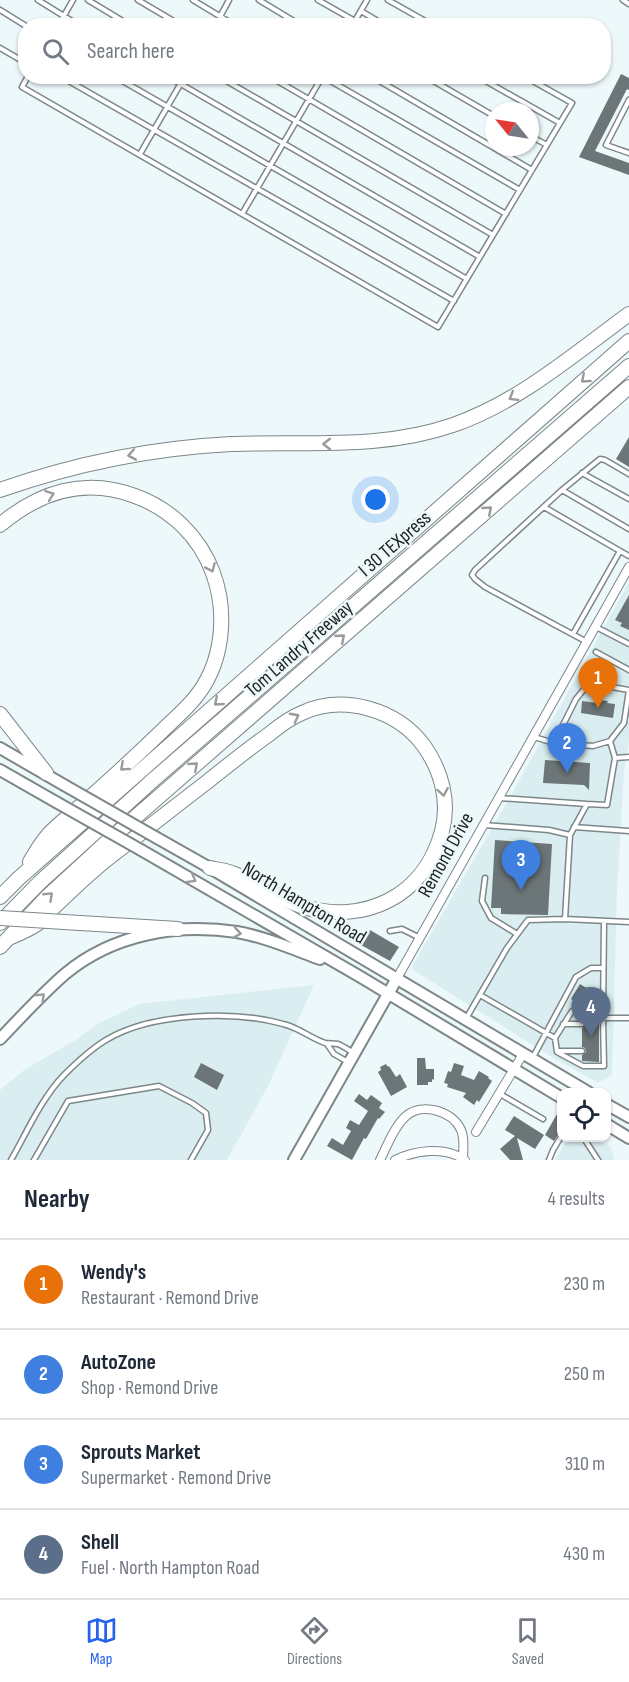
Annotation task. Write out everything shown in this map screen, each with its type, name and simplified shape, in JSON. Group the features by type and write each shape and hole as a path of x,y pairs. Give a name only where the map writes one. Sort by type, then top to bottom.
{"highway":[{"path":"0,490 104,460 168,449 233,444 351,443 421,435 482,414 510,399 544,377 629,314"},
{"name":"Tom Landry Freeway","path":"0,897 629,340"},
{"name":"I 30 TEXpress","path":"0,920 153,780 629,366"},
{"name":"Tom Landry Freeway","path":"4,943 46,898 108,841 629,387"},
{"path":"0,500 24,482"},
{"path":"0,525 34,501 72,489 109,489 127,492 161,508 178,520 191,535 211,567 217,585 221,612 217,654 212,669 195,698 138,755 47,836 19,878"},
{"path":"4,943 37,924 94,870 249,748 301,713 317,707 350,705 384,714 399,722 422,743 438,772 445,806 444,825 433,857 414,883 384,903 353,912 323,912 299,905 230,872 210,868"},
{"path":"0,714 46,773"},
{"path":"0,920 178,929"}],"main road":[{"name":"North Hampton Road","path":"0,748 210,868 581,1088"},
{"name":"North Hampton Road","path":"0,770 359,976 557,1096"},
{"path":"0,1039 65,974 88,958 109,946 130,939 178,929 238,932 275,943 359,976"},
{"name":"Remond Drive","path":"294,1160 396,980"},
{"path":"611,1107 629,1117"},
{"path":"611,1127 629,1138"}],"street":[{"name":"Remond Drive","path":"396,980 629,567"},
{"path":"476,1132 514,1069 527,1057"},
{"path":"380,1160 400,1123 407,1115 423,1109 443,1113 458,1125 462,1132 463,1159"},
{"path":"394,1160 416,1153 436,1151 454,1154 463,1159"}],"lane":[{"path":"38,0 67,18"},
{"path":"64,16 73,0"},
{"path":"88,0 118,18"},
{"path":"138,0 168,18"},
{"path":"193,0 223,18"},
{"path":"220,16 230,0"},
{"path":"259,0 289,18"},
{"path":"318,0 345,18"},
{"path":"388,0 420,18"},
{"path":"623,0 629,4"},
{"path":"356,18 366,1"},
{"path":"0,10 18,21"},
{"path":"361,11 373,18"},
{"path":"0,48 18,58"},
{"path":"24,84 22,87 438,327 572,103 538,84"},
{"path":"74,84 454,301"},
{"path":"128,84 467,279"},
{"path":"140,154 180,84 480,257"},
{"path":"232,84 493,235"},
{"path":"282,84 506,214"},
{"path":"243,214 318,84"},
{"path":"334,84 520,190"},
{"path":"385,84 532,170"},
{"path":"439,84 485,111"},
{"path":"491,84 560,123"},
{"path":"629,100 606,145 629,153"},
{"path":"539,141 547,145"},
{"path":"587,642 485,587 472,575 562,490 600,459 629,474"},
{"path":"582,473 629,499"},
{"path":"562,490 629,529"},
{"path":"544,507 629,556"},
{"path":"573,634 620,551"},
{"path":"596,626 629,644"},
{"path":"596,652 629,670"},
{"path":"533,737 554,743 593,746 610,741 624,723 629,690 589,683 576,699 554,743"},
{"path":"499,798 607,805 615,758 610,741"},
{"path":"615,758 629,757"},
{"path":"565,919 570,835 586,804"},
{"path":"484,825 549,830 570,835"},
{"path":"574,827 629,831"},
{"path":"485,878 482,901 490,918 517,934"},
{"path":"465,1020 517,934 528,920 629,922"},
{"path":"557,1052 583,1066 604,1066 601,1050 601,1024 603,1018 604,921"},
{"path":"390,932 402,929 420,938"},
{"path":"527,1057 546,1032 576,977 591,968 603,968"},
{"path":"480,995 555,1038"},
{"path":"557,1052 555,1038 572,1011 603,1012"},
{"path":"11,1160 42,1106 62,1077 105,1040 133,1028 182,1018 230,1015 263,1019 287,1024 326,1043 339,1045 352,1058"},
{"path":"603,1018 629,1018"},
{"path":"563,1024 582,1024"},
{"path":"326,1043 334,1054 352,1058"},
{"path":"557,1052 582,1051"},
{"path":"34,1160 68,1101 159,1086 206,1113 208,1130 191,1160"},
{"path":"499,1094 543,1119"},
{"path":"549,1160 557,1142"},
{"path":"586,1142 598,1160"}],"shaded area":[{"path":"629,582 629,741 624,773 617,890 612,1075 598,1083 413,970 413,965 514,790"},
{"path":"314,985 268,1086 227,1160 0,1160 0,1090 24,1070 98,1024 139,1004"},
{"path":"566,1142 603,1142 611,1147 614,1160 555,1160"}],"building":[{"path":"621,74 629,78 629,90 627,89 595,151 629,163 629,175 579,157"},
{"path":"629,437 629,467 616,459"},
{"path":"629,595 629,630 620,626 622,623 615,620"},
{"path":"599,700 615,704 613,718 581,713 582,701 598,703"},
{"path":"545,760 590,763 589,790 584,785 543,783"},
{"path":"495,840 552,844 548,915 501,914 501,908 491,908"},
{"path":"370,930 399,947 390,961 361,945"},
{"path":"580,984 588,989 579,1003 571,999"},
{"path":"582,1015 599,1016 599,1062 582,1061 582,1055 586,1052 582,1047 582,1028 586,1025 582,1020"},
{"path":"417,1058 425,1058 426,1069 434,1069 434,1080 428,1082 428,1085 417,1085"},
{"path":"201,1063 224,1075 217,1090 194,1077"},
{"path":"454,1063 464,1066 461,1075 474,1080 479,1071 492,1081 479,1102 477,1100 474,1105 463,1097 466,1093 447,1087 448,1084 444,1083"},
{"path":"386,1064 396,1077 400,1074 407,1087 391,1096 378,1072 381,1070 380,1067"},
{"path":"359,1094 367,1100 371,1095 382,1103 379,1108 385,1112 378,1118 366,1139 364,1138 352,1160 327,1146 332,1138 343,1145 351,1131 346,1128 350,1120 359,1125 368,1111 354,1101"},
{"path":"557,1114 557,1136 554,1141 545,1135"},
{"path":"514,1116 544,1135 535,1149 517,1138 523,1160 510,1160 500,1149 515,1136 505,1130"}],"place":[{"name":"Wendy's","path":"598,708"},
{"name":"AutoZone","path":"567,773"},
{"name":"Sprouts Market","path":"521,890"},
{"name":"Shell","path":"591,1037"}]}
